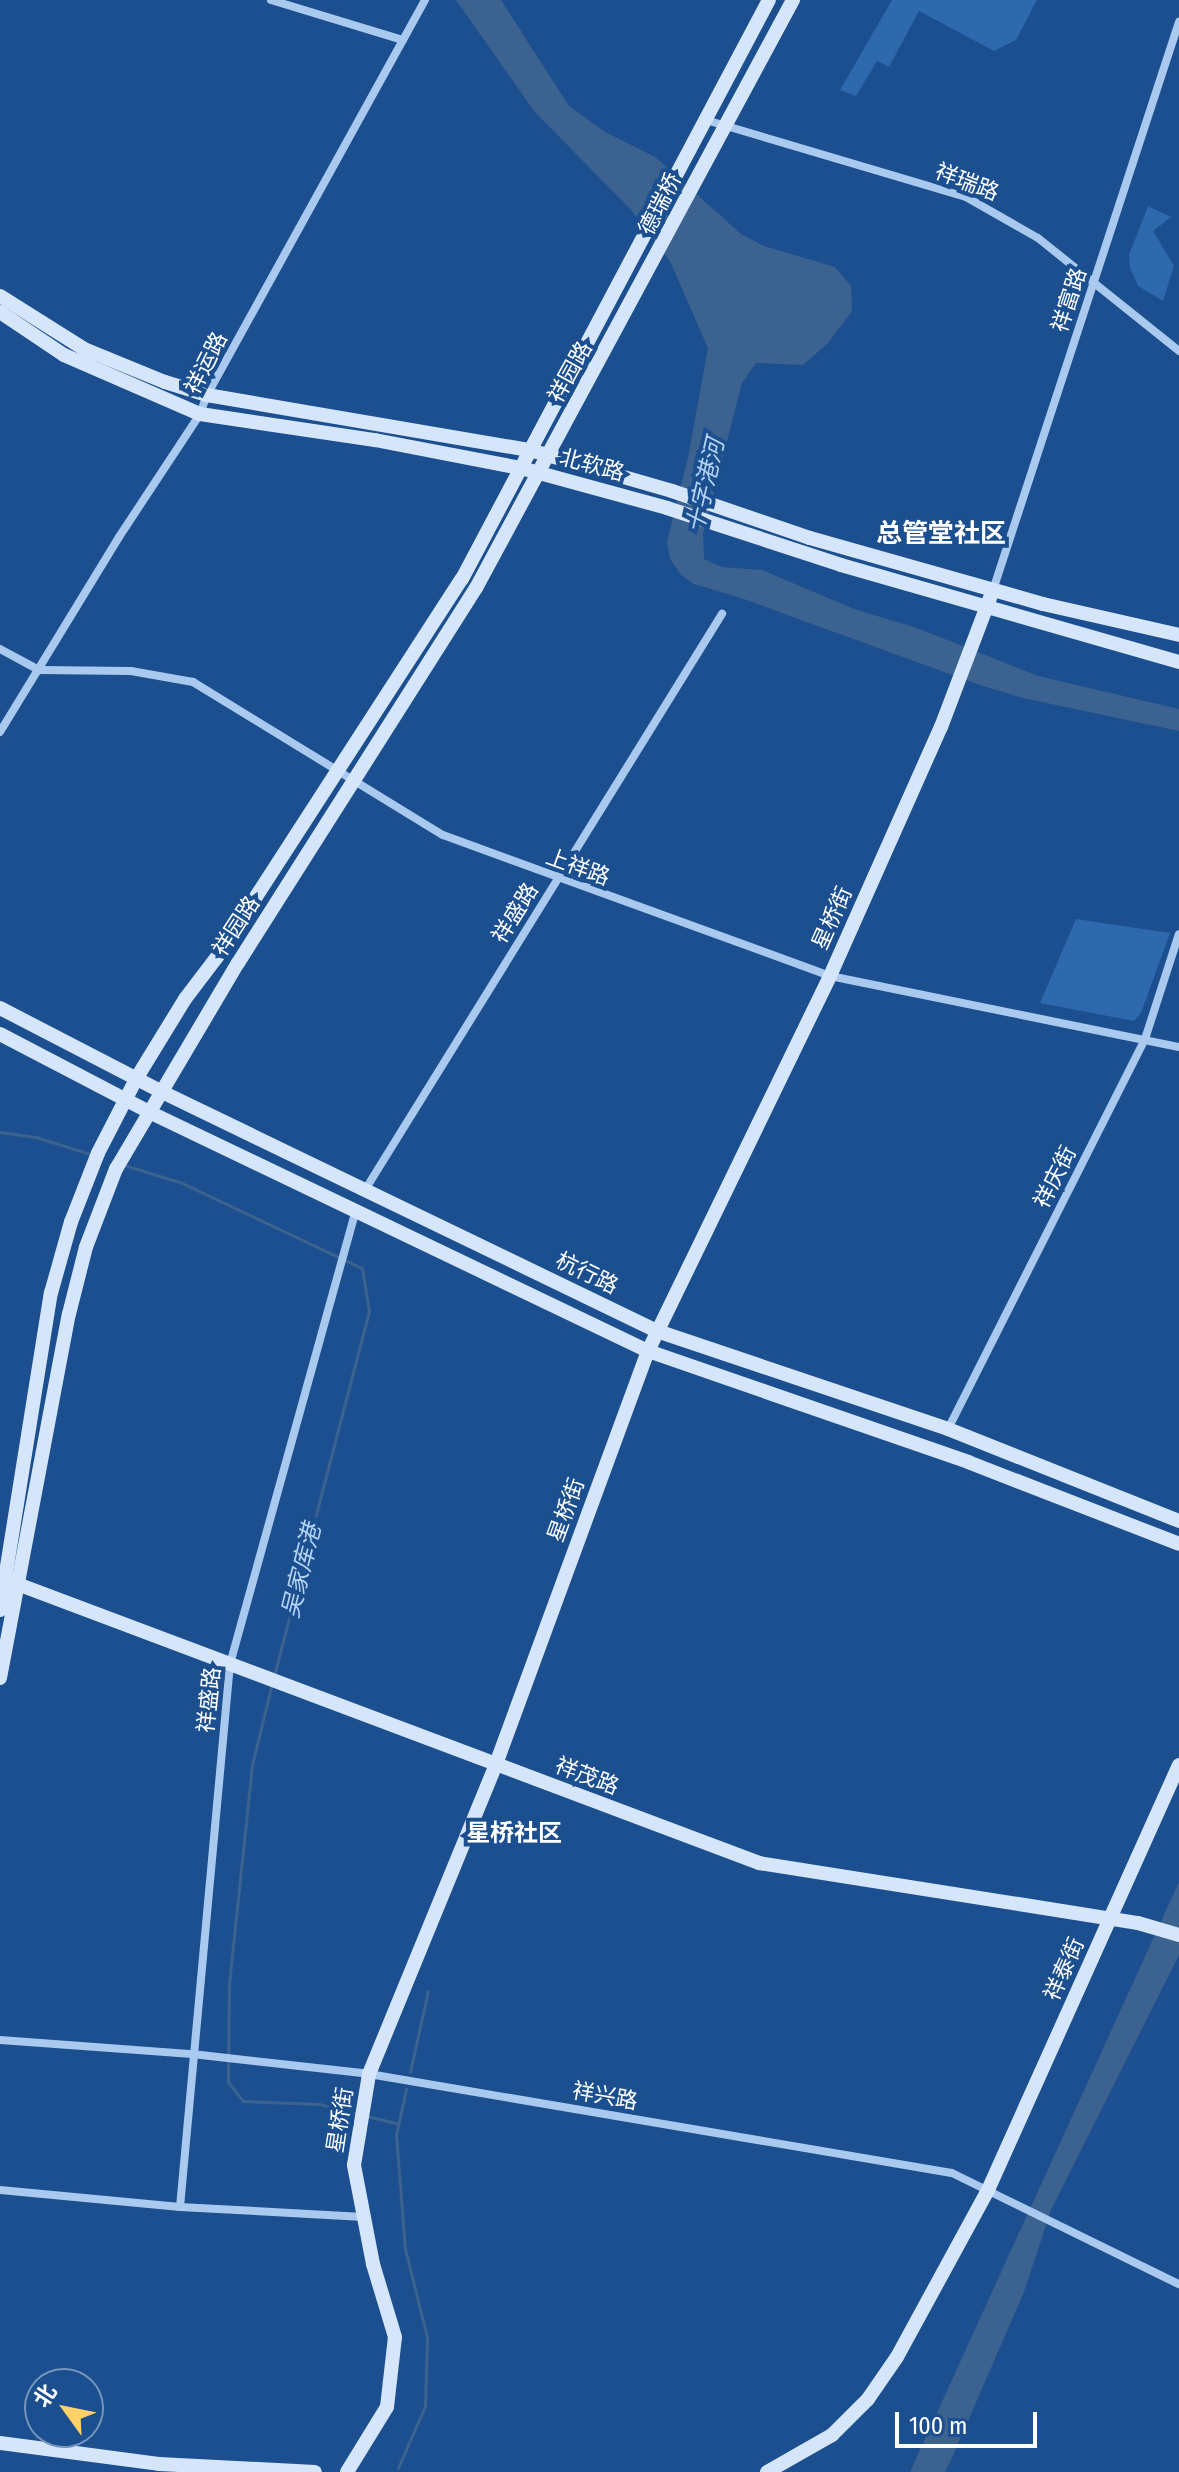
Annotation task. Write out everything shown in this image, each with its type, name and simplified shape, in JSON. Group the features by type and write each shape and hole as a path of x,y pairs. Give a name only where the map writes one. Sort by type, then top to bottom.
{"street":[{"path":"271,0 403,40"},
{"name":"祥运路","path":"0,732 119,537 200,414 207,395 425,0"},
{"path":"706,120 769,0"},
{"path":"727,125 793,0"},
{"name":"祥富路","path":"993,590 1179,22"},
{"name":"祥瑞路","path":"706,120 966,197 1038,238 1179,351"},
{"name":"德瑞桥","path":"640,245 706,120"},
{"name":"德瑞桥","path":"659,255 727,125"},
{"name":"祥园路","path":"0,1678 9,1581 51,1293 85,1183 125,1099 185,999 217,957 455,591 640,245"},
{"name":"祥园路","path":"0,1610 69,1314 86,1247 103,1198 147,1111 476,588 659,255"},
{"name":"北软路","path":"0,296 84,349 165,382 207,395 530,450 672,491 810,538 993,590 1179,635"},
{"name":"北软路","path":"0,312 64,355 200,414 375,440 521,468 667,508 841,565 1179,662"},
{"name":"星桥街","path":"347,2472 387,2407 395,2337 373,2264 354,2165 369,2074 496,1764 648,1351 830,976 957,686 993,590"},
{"name":"祥盛路","path":"365,1190 722,614"},
{"name":"上祥路","path":"0,649 39,670 131,671 193,682 443,835 830,976 1179,1047"},
{"name":"祥庆街","path":"948,1429 1145,1039 1179,934"},
{"name":"杭行路","path":"0,1008 160,1091 657,1331 948,1429 1179,1521"},
{"name":"杭行路","path":"0,1034 147,1111 648,1351 968,1462 1179,1544"},
{"name":"祥盛路","path":"180,2207 192,2054 236,1666 355,1212"},
{"name":"祥茂路","path":"9,1581 759,1863 1138,1923 1179,1935"},
{"name":"祥泰街","path":"767,2472 832,2435 868,2399 897,2357 988,2190 1179,1765"},
{"name":"祥兴路","path":"0,2040 192,2054 369,2074 952,2173 1179,2284"},
{"path":"0,2190 180,2207 364,2217"},
{"path":"0,2443 159,2464 315,2472"}],"shaded area":[{"path":"892,0 1037,0 1016,40 994,51 919,11 889,67 877,61 856,96 840,90"},
{"path":"1148,206 1171,217 1153,231 1174,266 1163,301 1138,286 1130,268 1129,255"},
{"path":"1076,919 1170,933 1141,1013 1134,1021 1040,1003"}],"water":[{"name":"十字港河","path":"456,0 501,0 569,106 605,132 655,157 741,234 764,246 835,267 851,286 852,311 828,343 803,365 756,363 742,383 703,534 704,559 722,567 762,570 854,609 917,628 1038,676 1179,709 1179,731 1023,698 980,685 741,598 694,584 681,575 670,559 667,542 688,457 708,348 670,261 631,210 534,111"},
{"path":"1179,1882 1179,1955 1051,2210 1024,2292 951,2460 945,2472 910,2472"}],"waterway":[{"name":"吴家库港","path":"0,1132 36,1137 90,1154"},
{"name":"吴家库港","path":"124,1165 182,1183 362,1268 369,1311 274,1676"},
{"name":"吴家库港","path":"272,1683 252,1765 229,1984 228,2082 243,2101 319,2104 356,2113"},
{"path":"410,2072 428,1991"},
{"path":"398,2468 425,2406 427,2337 405,2249 396,2135 406,2089"},
{"name":"吴家库港","path":"367,2116 398,2124"}],"district":[{"name":"总管堂社区","path":"941,534"},
{"name":"星桥社区","path":"514,1834"}]}
